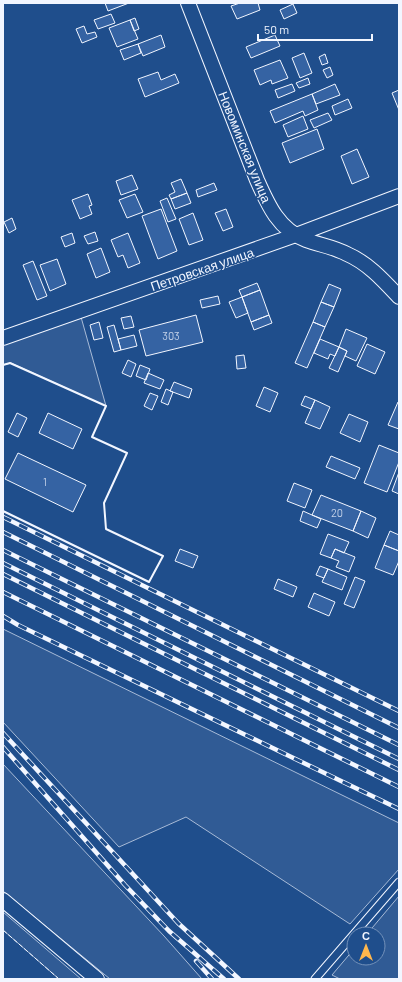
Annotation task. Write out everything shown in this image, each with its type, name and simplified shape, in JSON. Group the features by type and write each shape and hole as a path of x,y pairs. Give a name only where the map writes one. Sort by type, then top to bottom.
{"street":[{"name":"Новоминская улица","path":"188,3 268,206 275,217 296,236 348,254 369,267 399,297"},
{"name":"Петровская улица","path":"3,338 296,236 399,196"},
{"path":"3,900 97,979"}],"lane":[{"path":"315,979 399,882"}],"shaded area":[{"path":"81,317 106,406 11,363 3,365 3,344"},
{"path":"3,629 399,823 399,869 350,924 186,817 119,847 3,722"},
{"path":"3,764 164,936 202,979 110,979 3,891"},
{"path":"399,896 399,979 340,979 332,975 346,958 346,966 386,966 386,926 374,926"},
{"path":"3,912 81,979 59,979 3,930"}],"building":[{"path":"105,3 129,3 108,11"},
{"path":"240,3 258,3 260,10 237,19 231,6"},
{"path":"293,4 297,13 284,19 280,10"},
{"path":"111,14 115,23 98,29 94,20"},
{"path":"135,18 139,29 134,31 130,20"},
{"path":"130,20 138,39 117,47 109,28"},
{"path":"84,26 87,34 95,32 97,37 82,43 76,29"},
{"path":"161,35 165,47 143,56 138,44"},
{"path":"275,35 280,46 251,58 246,47"},
{"path":"138,44 141,53 124,60 120,50"},
{"path":"304,53 312,73 300,78 292,58"},
{"path":"325,54 328,63 322,65 319,57"},
{"path":"280,60 288,78 272,84 271,80 260,85 254,70"},
{"path":"330,67 333,75 327,78 323,70"},
{"path":"158,72 161,80 175,74 179,83 145,97 138,79"},
{"path":"308,78 310,84 299,88 296,83"},
{"path":"292,84 295,91 278,98 275,90"},
{"path":"335,84 340,95 316,104 312,94"},
{"path":"399,90 399,110 392,93"},
{"path":"312,94 318,110 305,116 303,111 275,123 270,111"},
{"path":"348,99 352,108 335,115 332,106"},
{"path":"328,113 332,120 314,128 310,120"},
{"path":"303,116 308,129 288,137 283,125"},
{"path":"317,129 324,149 290,163 282,143"},
{"path":"357,149 369,177 352,184 341,156"},
{"path":"132,175 138,189 121,195 116,181"},
{"path":"181,179 187,193 171,199 169,195 175,192 171,183"},
{"path":"214,183 217,190 198,197 196,190"},
{"path":"187,193 191,203 175,209 171,199"},
{"path":"88,194 92,205 89,206 92,214 80,219 72,200"},
{"path":"135,194 143,212 127,218 119,200"},
{"path":"167,198 176,219 168,222 160,201"},
{"path":"161,209 177,251 158,259 142,216"},
{"path":"226,209 233,227 223,231 215,213"},
{"path":"193,213 203,240 189,245 179,219"},
{"path":"12,218 16,229 9,233 4,222"},
{"path":"95,232 98,241 88,244 84,236"},
{"path":"72,233 75,243 65,247 61,237"},
{"path":"128,233 140,263 128,268 123,255 118,257 111,240"},
{"path":"101,248 110,272 96,278 87,254"},
{"path":"57,259 66,284 50,291 40,265"},
{"path":"33,261 47,296 37,300 23,265"},
{"path":"257,283 260,290 242,297 239,290"},
{"path":"329,284 341,289 334,307 321,302"},
{"path":"260,290 269,315 251,322 242,297"},
{"path":"218,296 220,304 202,308 200,300"},
{"path":"242,297 248,313 236,318 229,302"},
{"path":"321,302 334,307 325,327 313,322"},
{"path":"196,315 203,342 146,356 139,330"},
{"path":"269,315 272,323 254,330 251,322"},
{"path":"131,316 134,327 124,329 121,318"},
{"path":"99,322 103,338 94,340 90,325"},
{"path":"313,322 325,327 307,368 295,363"},
{"path":"114,325 121,350 114,352 107,327"},
{"path":"346,329 367,338 356,361 345,356 347,351 339,347"},
{"path":"134,335 137,346 121,350 118,339"},
{"path":"320,339 339,347 335,356 330,354 328,359 314,353"},
{"path":"367,344 385,352 375,374 357,366"},
{"path":"339,347 347,351 338,372 329,368"},
{"path":"244,355 246,368 237,369 236,356"},
{"path":"128,360 136,364 131,377 122,373"},
{"path":"140,365 150,369 146,380 136,376"},
{"path":"148,373 164,380 160,389 144,383"},
{"path":"174,382 192,389 189,398 170,391"},
{"path":"264,387 278,393 270,412 256,406"},
{"path":"166,389 173,392 168,405 161,402"},
{"path":"150,393 158,396 152,410 144,406"},
{"path":"305,396 315,400 311,409 301,405"},
{"path":"315,400 330,407 320,429 305,423"},
{"path":"399,402 399,429 388,425"},
{"path":"17,413 27,418 18,437 8,432"},
{"path":"48,413 82,429 73,449 39,433"},
{"path":"349,414 368,422 360,442 340,433"},
{"path":"379,445 399,453 399,462 387,492 364,483"},
{"path":"18,453 86,485 73,512 5,479"},
{"path":"331,456 360,468 355,479 326,467"},
{"path":"399,472 399,494 392,491"},
{"path":"294,483 312,490 305,508 287,501"},
{"path":"321,495 361,511 353,531 312,515"},
{"path":"303,511 321,519 317,528 300,521"},
{"path":"361,511 376,518 368,538 353,531"},
{"path":"390,531 399,535 399,551 384,545"},
{"path":"328,534 349,542 344,553 335,549 331,558 320,554"},
{"path":"384,545 399,551 399,561 393,575 375,568"},
{"path":"180,549 198,556 193,568 175,561"},
{"path":"335,549 355,557 349,572 336,567 339,561 331,558"},
{"path":"320,566 328,569 324,578 316,575"},
{"path":"328,569 347,577 342,590 322,582"},
{"path":"355,577 365,581 354,608 344,604"},
{"path":"278,579 297,587 293,597 274,589"},
{"path":"314,593 335,602 329,616 308,607"}],"railway":[{"path":"3,517 399,711"},
{"path":"3,532 399,728"},
{"path":"3,550 399,745"},
{"path":"3,563 399,759"},
{"path":"3,574 399,770"},
{"path":"3,592 399,787"},
{"path":"3,616 18,625 399,809"},
{"path":"3,733 178,923 239,979"},
{"path":"3,747 125,885 169,931 224,979"},
{"path":"196,961 212,979"}],"fence":[{"path":"3,930 59,979"}],"wall":[{"path":"3,365 10,363 106,406 92,437 127,453 104,503 106,529 163,556 149,582 3,511"}]}
